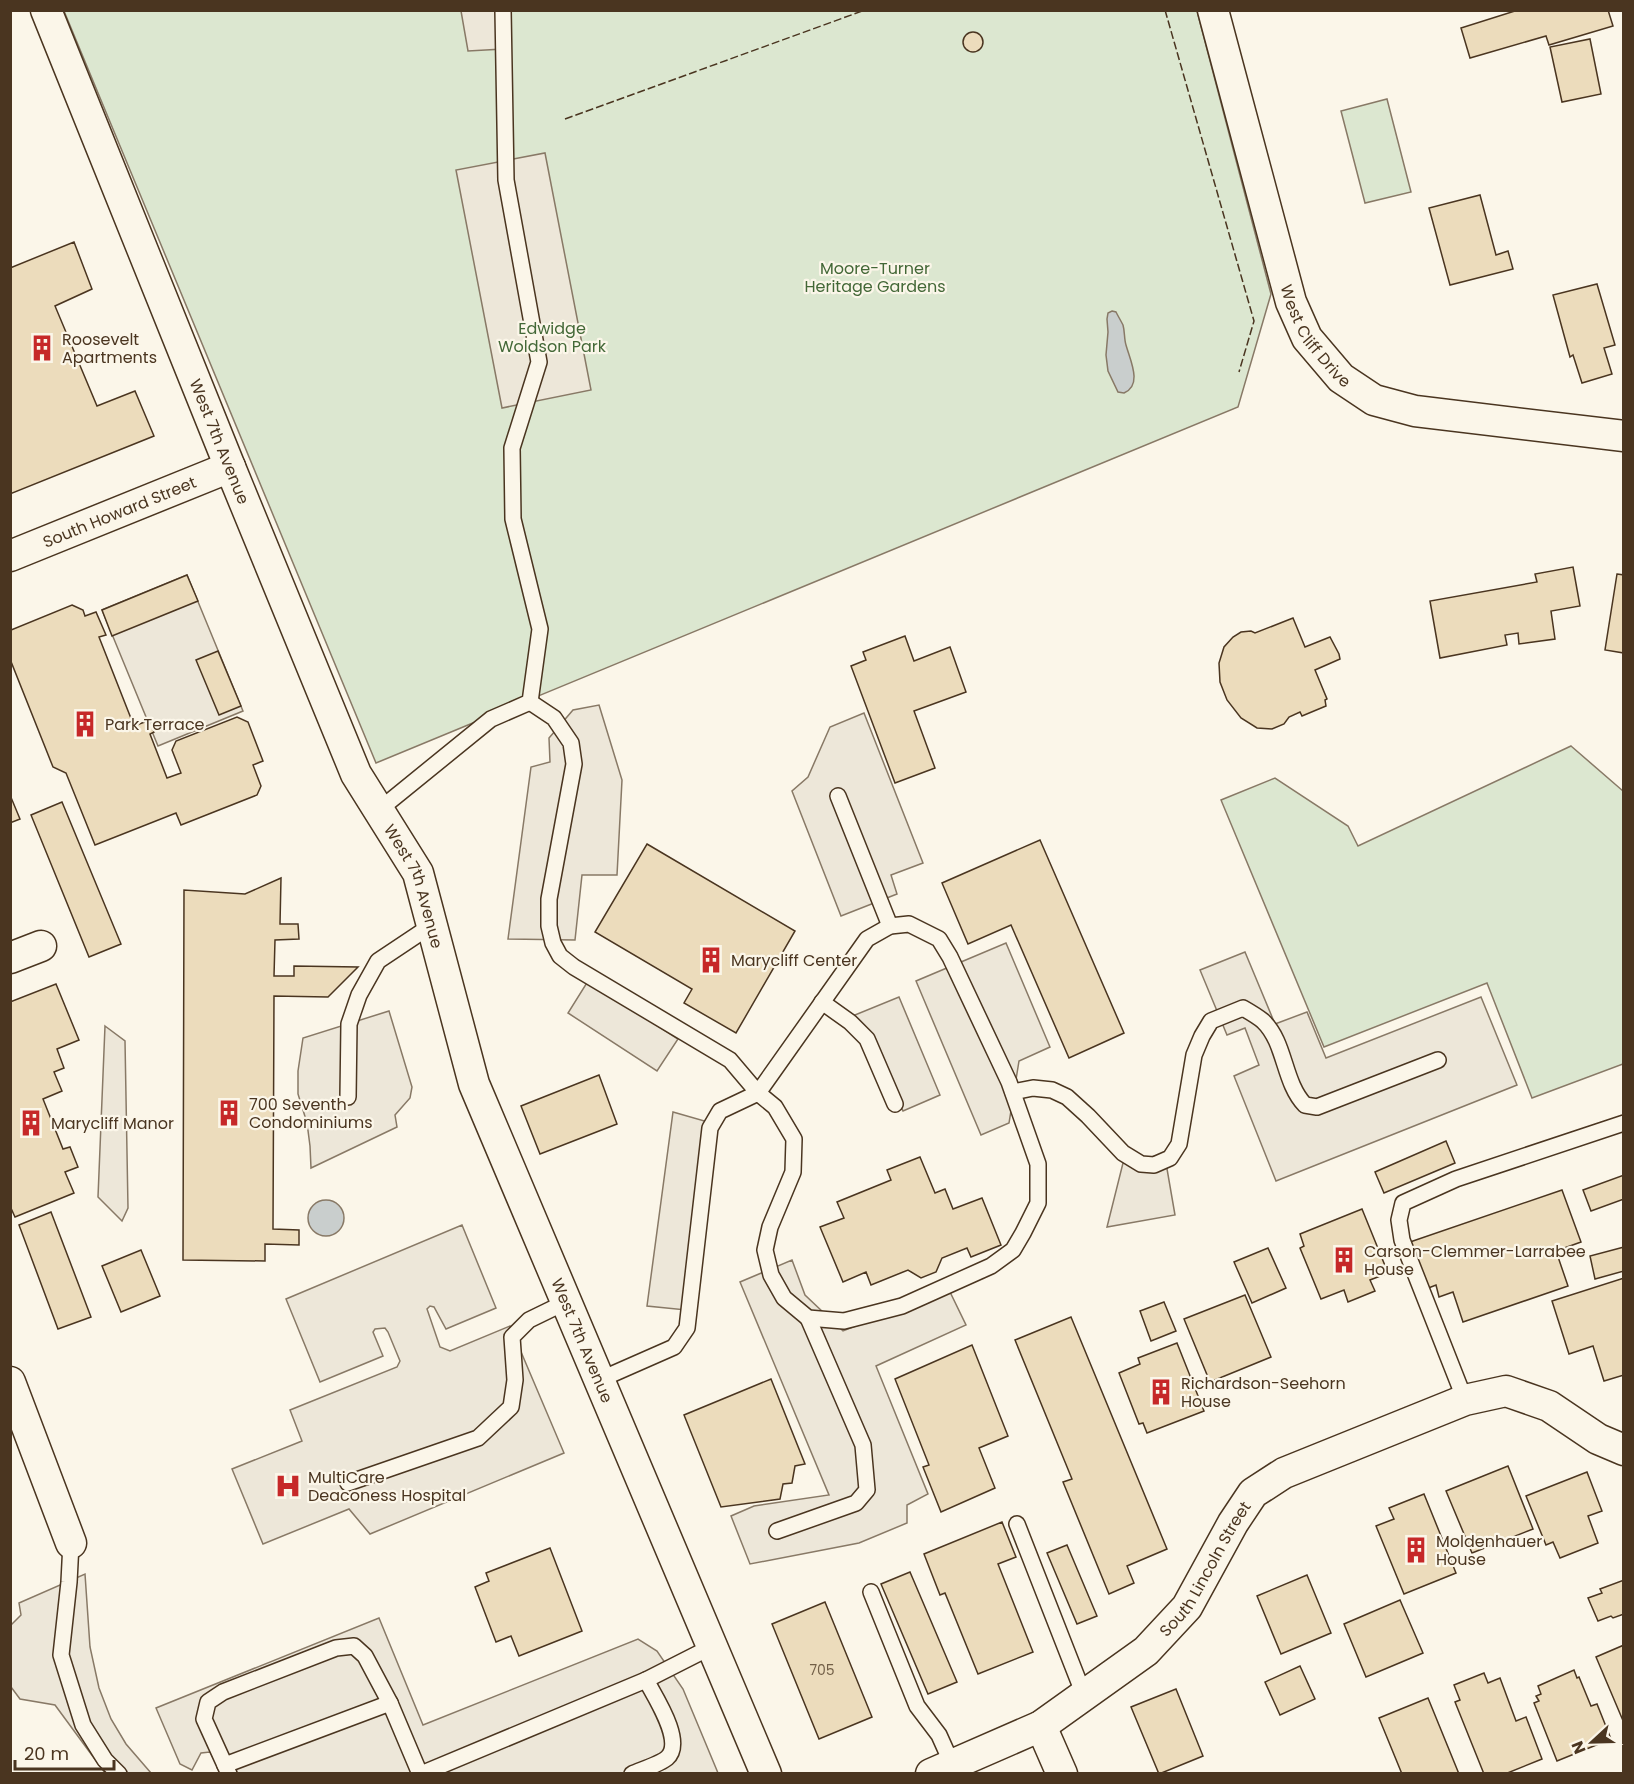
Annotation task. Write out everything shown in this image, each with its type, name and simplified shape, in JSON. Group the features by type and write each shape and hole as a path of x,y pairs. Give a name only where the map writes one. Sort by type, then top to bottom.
{"street":[{"name":"West 7th Avenue","path":"46,10 356,774 418,873 474,1084 764,1772"},
{"name":"West Cliff Drive","path":"1213,10 1291,303 1307,338 1341,378 1374,400 1415,411 1623,435"},
{"name":"South Howard Street","path":"10,556 230,467"},
{"path":"10,958 41,946"},
{"path":"10,1382 71,1543"},
{"name":"South Lincoln Street","path":"941,1769 1041,1726 1146,1651 1187,1607 1233,1523 1253,1493 1284,1473 1465,1400 1506,1391 1549,1406 1598,1439 1623,1450"},
{"path":"1041,1726 1062,1773"}],"lane":[{"path":"503,10 506,180 539,363 512,448 513,519 540,630 530,702"},
{"path":"379,810 491,719 530,702"},
{"path":"530,702 554,718 571,742 574,764 549,899 549,926 553,943 560,956 730,1060 758,1093 775,1107 794,1139 793,1172 770,1227 765,1250 771,1275 784,1298 808,1318 863,1445 867,1490 856,1503 777,1531"},
{"path":"838,796 890,926"},
{"path":"599,1380 674,1347 687,1328 710,1128 720,1111 758,1093 867,939 890,926 909,924 939,939 950,957 1013,1092 1038,1164 1038,1203 1013,1250 991,1266 902,1306 844,1322 808,1318"},
{"path":"348,1097 349,1024 359,995 378,961 432,926"},
{"path":"822,1002 850,1022 867,1039 895,1104"},
{"path":"1013,1092 1033,1088 1052,1090 1067,1097 1123,1153 1141,1164 1154,1165 1170,1158 1179,1144 1194,1055 1202,1036 1211,1021 1243,1008 1264,1023 1275,1038 1297,1096 1305,1105 1317,1107 1438,1060"},
{"path":"1465,1400 1402,1240 1399,1220 1403,1203 1456,1179 1623,1123"},
{"path":"348,1483 478,1438 511,1407 515,1380 512,1337 529,1320 566,1302"},
{"path":"1017,1524 1084,1695"},
{"path":"71,1543 61,1655 83,1725 105,1760 119,1773"},
{"path":"872,1592 917,1707 939,1735 941,1769"},
{"path":"390,1703 227,1769 204,1719 208,1702 224,1692 336,1648 354,1646 365,1656 390,1703 421,1773 646,1680 711,1647"},
{"path":"632,1773 667,1759 673,1750 673,1733 646,1680"}],"green space":[{"name":"Edwidge Woldson Park","path":"64,11 1197,11 1271,294 1238,407 376,763"},
{"path":"1387,99 1411,192 1365,203 1341,111"},
{"path":"1571,746 1623,791 1623,1064 1532,1098 1487,983 1324,1047 1221,800 1275,778 1348,826 1358,846"}],"shaded area":[{"path":"461,11 503,11 503,49 468,51"},
{"path":"545,153 591,390 502,408 456,170"},
{"path":"1116,312 1123,325 1125,343 1134,372 1133,384 1124,393 1118,392 1108,371 1107,319 1108,313"},
{"path":"187,575 243,711 158,746 102,610"},
{"path":"599,705 622,780 617,875 582,875 575,940 508,939 531,767 550,762 549,738 573,710"},
{"path":"864,713 923,863 891,875 897,894 841,916 792,791 808,777 830,727"},
{"path":"1006,943 1050,1047 1019,1061 1009,1123 981,1135 916,981"},
{"path":"1245,952 1275,1024 1307,1012 1326,1058 1481,997 1517,1085 1276,1181 1234,1076 1259,1065 1245,1028 1227,1035 1200,970"},
{"path":"588,981 678,1039 657,1071 568,1013"},
{"path":"899,997 940,1095 903,1111 871,1036 850,1017"},
{"path":"389,1011 412,1087 410,1098 395,1115 397,1127 311,1168 307,1123 298,1094 298,1071 303,1038"},
{"path":"105,1026 125,1041 128,1208 122,1221 98,1197"},
{"path":"673,1112 708,1122 686,1310 647,1306"},
{"path":"1124,1159 1166,1163 1175,1215 1107,1227"},
{"path":"326,1200 339,1205 344,1218 339,1231 326,1236 313,1231 308,1218 313,1205"},
{"path":"462,1225 496,1308 446,1329 434,1307 430,1306 427,1309 440,1347 450,1351 510,1326 564,1453 370,1534 349,1509 263,1544 232,1469 302,1441 290,1410 397,1367 400,1361 385,1328 375,1329 373,1332 383,1356 320,1382 286,1299"},
{"path":"792,1260 805,1295 843,1331 949,1290 966,1325 876,1366 928,1494 907,1505 907,1523 859,1543 750,1564 731,1516 754,1506 829,1495 740,1282"},
{"path":"85,1574 90,1647 99,1688 111,1719 126,1744 151,1773 105,1773 55,1705 20,1699 11,1687 10,1626 21,1615 19,1603"},
{"path":"379,1618 423,1725 638,1639 657,1651 683,1689 718,1773 222,1774 210,1752 201,1753 192,1770 180,1764 156,1708"}],"building":[{"path":"1518,10 1608,10 1613,26 1549,45 1546,36 1470,58 1461,28"},
{"path":"973,32 980,35 983,42 980,49 973,52 966,49 963,42 966,35"},
{"path":"1590,39 1601,94 1562,102 1550,47"},
{"path":"1480,195 1496,255 1508,251 1513,269 1450,285 1429,208"},
{"name":"Roosevelt Apartments","path":"74,242 92,289 55,306 97,406 135,391 154,436 10,494 10,268"},
{"path":"1597,284 1615,345 1604,348 1612,374 1582,383 1573,355 1570,357 1553,295"},
{"path":"1573,567 1580,606 1551,611 1555,639 1519,644 1518,633 1505,635 1507,645 1440,658 1430,601 1537,582 1535,574"},
{"path":"1617,574 1624,575 1624,653 1605,650"},
{"path":"187,575 198,601 112,636 102,610"},
{"name":"Park Terrace","path":"72,605 83,610 85,616 96,612 106,635 99,637 134,726 150,720 154,732 150,734 167,778 181,773 172,750 176,741 237,717 248,722 263,761 253,765 261,786 257,795 181,825 176,813 95,845 66,773 53,767 10,659 11,630"},
{"path":"1293,618 1305,647 1330,637 1339,654 1340,659 1315,670 1327,699 1325,700 1326,706 1302,716 1300,712 1289,717 1284,724 1272,729 1257,728 1241,718 1227,700 1220,682 1219,663 1224,647 1241,632 1255,633"},
{"path":"905,636 914,661 950,647 966,692 914,711 935,768 895,783 851,666 866,660 863,652"},
{"path":"218,651 241,706 219,715 196,660"},
{"path":"10,795 20,819 10,823"},
{"path":"62,802 121,944 89,957 31,815"},
{"path":"1040,840 1124,1033 1069,1058 1011,925 968,944 942,883"},
{"name":"Marycliff Center","path":"647,844 795,931 736,1033 684,1003 692,989 595,932"},
{"name":"700 Seventh Condominiums","path":"281,878 280,924 298,924 299,939 275,940 274,976 294,976 294,966 358,967 328,997 274,996 273,1229 299,1230 299,1245 265,1244 265,1261 183,1260 184,890 245,894"},
{"name":"Marycliff Manor","path":"56,984 79,1040 57,1049 64,1068 54,1072 62,1091 43,1099 63,1149 70,1147 78,1167 65,1172 74,1193 15,1217 10,1206 10,1002"},
{"path":"599,1075 617,1124 540,1154 521,1106"},
{"path":"1446,1141 1455,1163 1384,1193 1375,1172"},
{"path":"920,1157 935,1193 945,1189 953,1209 982,1198 1001,1245 971,1257 967,1248 942,1258 936,1272 921,1278 908,1270 871,1285 866,1272 843,1282 820,1227 844,1218 837,1202 891,1180 887,1170"},
{"path":"1624,1175 1624,1199 1591,1211 1583,1190"},
{"path":"1562,1190 1581,1242 1556,1251 1568,1286 1463,1322 1453,1292 1439,1297 1436,1285 1426,1289 1410,1242"},
{"name":"Carson-Clemmer-Larrabee House","path":"1362,1209 1388,1273 1370,1280 1375,1291 1348,1302 1344,1290 1321,1299 1300,1248 1304,1246 1300,1234"},
{"path":"51,1212 91,1317 58,1329 19,1225"},
{"path":"1624,1247 1624,1271 1595,1279 1590,1256"},
{"path":"1268,1248 1286,1288 1252,1303 1234,1262"},
{"path":"141,1250 160,1296 121,1312 102,1266"},
{"path":"1624,1278 1624,1375 1604,1381 1593,1346 1569,1354 1552,1301"},
{"path":"1245,1295 1271,1357 1210,1382 1184,1319"},
{"path":"1164,1302 1176,1331 1151,1341 1140,1311"},
{"path":"1071,1317 1167,1549 1127,1566 1134,1583 1109,1594 1063,1482 1072,1479 1015,1340"},
{"name":"Richardson-Seehorn House","path":"1177,1343 1204,1411 1147,1433 1143,1423 1139,1424 1119,1373 1140,1364 1138,1358"},
{"path":"972,1345 1008,1436 979,1448 995,1488 941,1512 923,1467 929,1465 895,1379"},
{"path":"771,1379 805,1464 795,1466 792,1483 783,1484 780,1499 721,1507 684,1415"},
{"path":"1508,1466 1533,1529 1472,1553 1446,1491"},
{"path":"1587,1472 1602,1511 1588,1516 1598,1543 1560,1558 1553,1542 1546,1545 1526,1496"},
{"name":"Moldenhauer House","path":"1424,1494 1456,1573 1404,1594 1376,1526 1394,1519 1389,1508"},
{"path":"1002,1522 1016,1557 998,1564 1033,1652 978,1674 945,1593 940,1595 924,1554"},
{"path":"1067,1545 1097,1616 1077,1624 1047,1553"},
{"path":"550,1548 582,1631 519,1656 511,1636 496,1642 475,1587 489,1581 486,1573"},
{"path":"910,1572 957,1682 928,1694 881,1584"},
{"path":"1307,1575 1331,1633 1281,1654 1257,1596"},
{"path":"1624,1580 1624,1614 1598,1621 1588,1598 1602,1593 1600,1589"},
{"path":"1400,1600 1423,1653 1366,1677 1344,1624"},
{"path":"825,1602 872,1717 819,1739 772,1624"},
{"path":"1624,1645 1624,1723 1596,1657"},
{"path":"1300,1666 1315,1699 1280,1715 1265,1682"},
{"path":"1574,1670 1591,1706 1597,1704 1611,1739 1557,1761 1534,1703 1539,1701 1536,1696 1541,1694 1538,1686"},
{"path":"1484,1673 1488,1683 1500,1678 1516,1721 1526,1717 1542,1759 1505,1774 1484,1774 1455,1702 1460,1700 1454,1685"},
{"path":"1176,1689 1203,1756 1159,1774 1131,1707"},
{"path":"1428,1698 1459,1774 1402,1774 1379,1718"}],"fence":[{"path":"565,119 865,10"},
{"path":"1165,10 1254,321 1239,372"}],"place":[{"name":"Roosevelt Apartments","path":"42,348"},
{"name":"Park Terrace","path":"85,724"},
{"name":"Marycliff Center","path":"711,960"},
{"name":"700 Seventh Condominiums","path":"229,1113"},
{"name":"Marycliff Manor","path":"31,1123"},
{"name":"Carson-Clemmer-Larrabee House","path":"1344,1260"},
{"name":"Richardson-Seehorn House","path":"1161,1392"},
{"name":"MultiCare Deaconess Hospital","path":"288,1486"},
{"name":"Moldenhauer House","path":"1416,1550"}],"park label":[{"name":"Moore-Turner Heritage Gardens","path":"875,277"}]}
